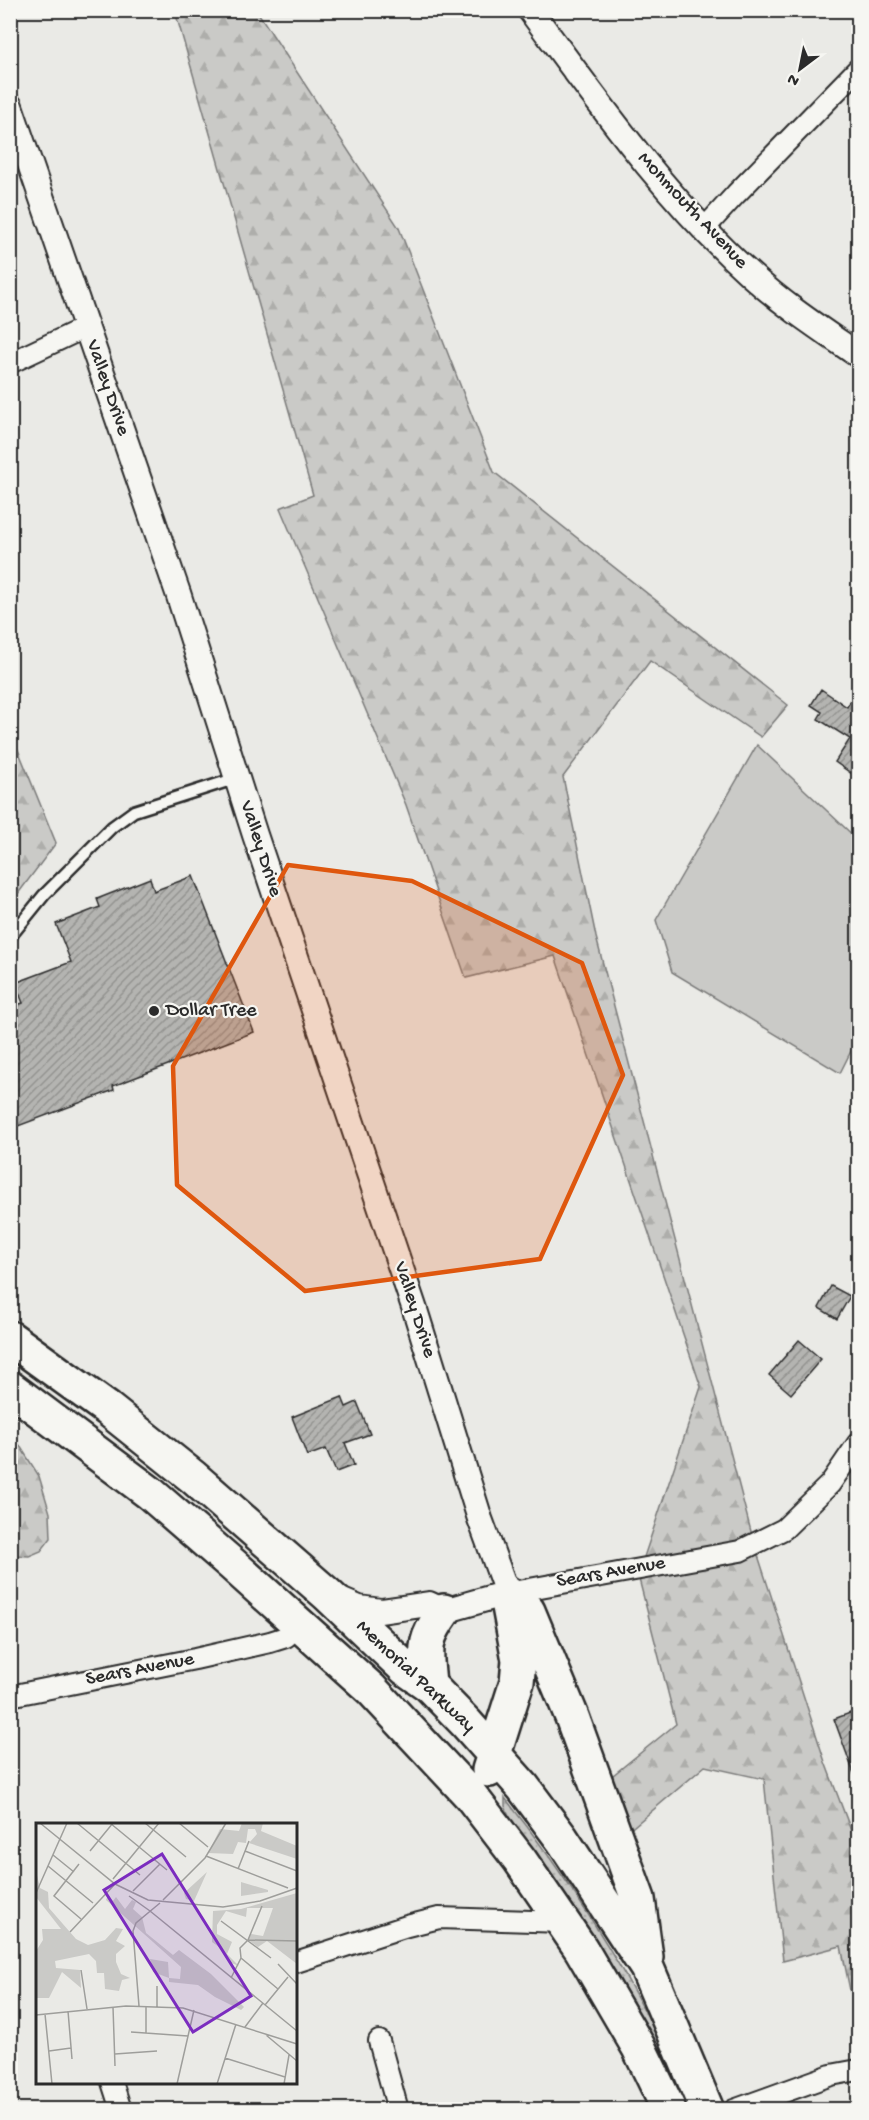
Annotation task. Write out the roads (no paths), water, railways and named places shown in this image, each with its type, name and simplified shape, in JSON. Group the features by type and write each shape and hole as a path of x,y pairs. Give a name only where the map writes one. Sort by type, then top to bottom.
{"highway":[{"name":"Memorial Parkway","path":"10,1338 108,1410 193,1477 327,1594 406,1669 429,1685 493,1753 523,1787 562,1839 647,1968 707,2109"},
{"name":"Memorial Parkway","path":"10,1388 64,1426 150,1493 300,1624 371,1689 482,1810 563,1922 616,2006 669,2109"},
{"path":"482,1810 493,1753 518,1682 519,1660 507,1593"},
{"path":"507,1593 528,1611 572,1717 638,1899 647,1968"},
{"path":"429,1685 426,1645 432,1628 444,1611"}],"street":[{"name":"Monmouth Avenue","path":"530,10 639,155 704,229 753,277 807,320 858,355"},
{"path":"704,229 858,69"},
{"name":"Valley Drive","path":"10,106 178,593 237,778 415,1310 480,1519 507,1593"},
{"path":"10,363 86,327"},
{"name":"Sears Avenue","path":"327,1594 359,1608 381,1611 429,1604 444,1611 507,1593 740,1551 784,1529 830,1484 858,1443"},
{"name":"Sears Avenue","path":"10,1696 270,1642 286,1638 300,1624"},
{"path":"297,1962 439,1918 563,1922"},
{"path":"378,2041 398,2109"},
{"path":"734,2109 831,2075 858,2070"},
{"path":"113,2084 121,2109"}],"lane":[{"path":"10,937 44,895 112,827 134,811 237,778"}],"place":[{"name":"Dollar Tree","path":"154,1011"}]}
